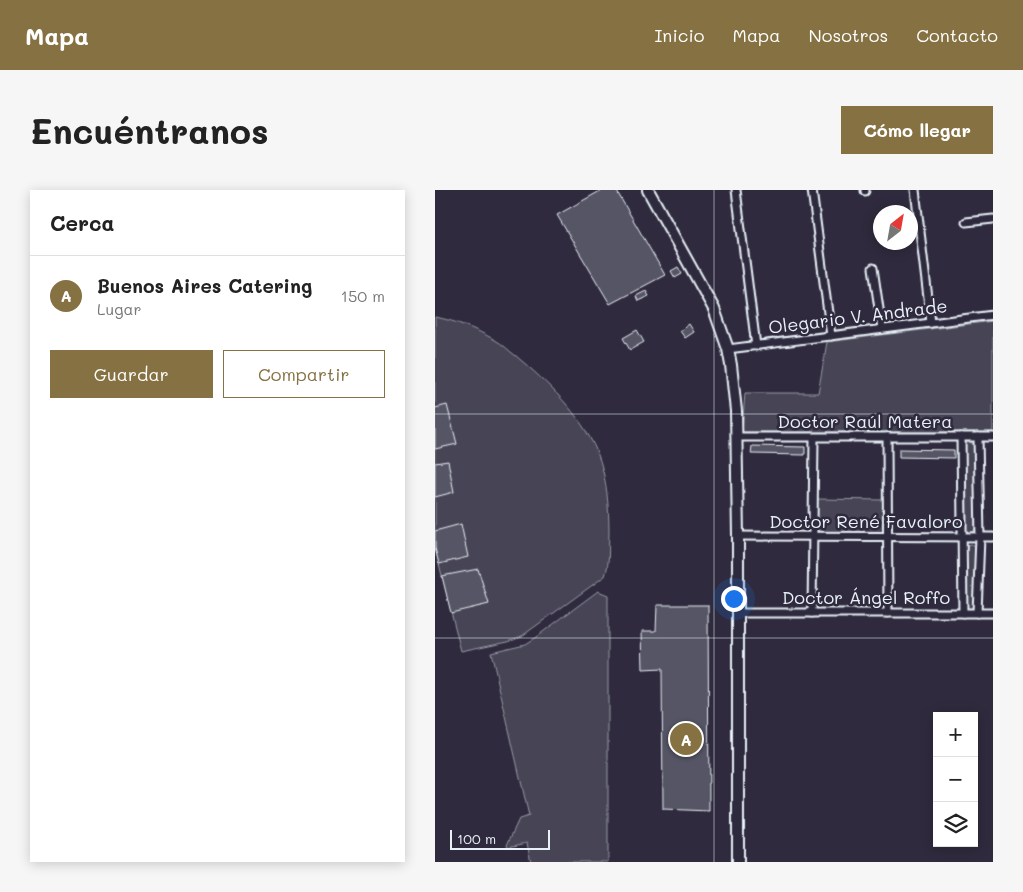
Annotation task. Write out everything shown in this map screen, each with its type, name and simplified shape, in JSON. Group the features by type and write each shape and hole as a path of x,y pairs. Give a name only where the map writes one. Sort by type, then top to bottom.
{"main road":[{"path":"648,190 714,309 728,349 734,385 738,536 738,862"}],"street":[{"path":"736,190 756,346"},
{"path":"813,190 831,336"},
{"path":"915,190 931,323"},
{"path":"966,222 993,219"},
{"path":"873,268 882,329"},
{"name":"Olegario V. Andrade","path":"728,349 993,315"},
{"path":"961,437 963,613"},
{"path":"977,614 980,537 979,437"},
{"name":"Doctor Raúl Matera","path":"736,438 993,437"},
{"path":"812,613 814,438"},
{"path":"887,438 888,613"},
{"name":"Doctor René Favaloro","path":"738,536 993,537"},
{"name":"Doctor Ángel Roffo","path":"738,613 993,613"}],"shaded area":[{"path":"435,317 466,326 498,342 540,377 562,400 582,424 597,452 603,472 608,503 609,555 605,576 522,636 508,641 461,651 435,548"},
{"path":"993,321 993,432 742,432 745,393 818,393 827,342"},
{"path":"970,442 975,447 975,528 974,531 969,533 965,528 965,446"},
{"path":"816,499 884,500 884,533 816,532"},
{"path":"971,544 975,548 975,604 974,607 969,609 966,607 965,548"},
{"path":"598,591 608,595 608,862 531,862 527,843 508,847 507,845 519,819 529,816 491,652 525,644"}],"building":[{"path":"602,190 616,190 665,275 610,304 557,215"},
{"path":"678,267 682,274 675,278 671,271"},
{"path":"646,291 649,296 638,301 636,296"},
{"path":"689,324 694,332 685,338 680,331"},
{"path":"637,330 644,342 630,350 623,338"},
{"path":"447,405 457,444 435,449 435,408"},
{"path":"752,446 805,447 805,455 751,454"},
{"path":"899,449 954,450 954,458 899,457"},
{"path":"448,461 454,492 435,497 435,463"},
{"path":"461,524 468,557 439,564 435,548 435,531"},
{"path":"478,569 489,604 451,613 442,576"},
{"path":"657,605 708,605 709,811 663,809 662,669 643,670 642,631 656,631"}],"place":[{"name":"Buenos Aires Catering","path":"686,739"}]}
